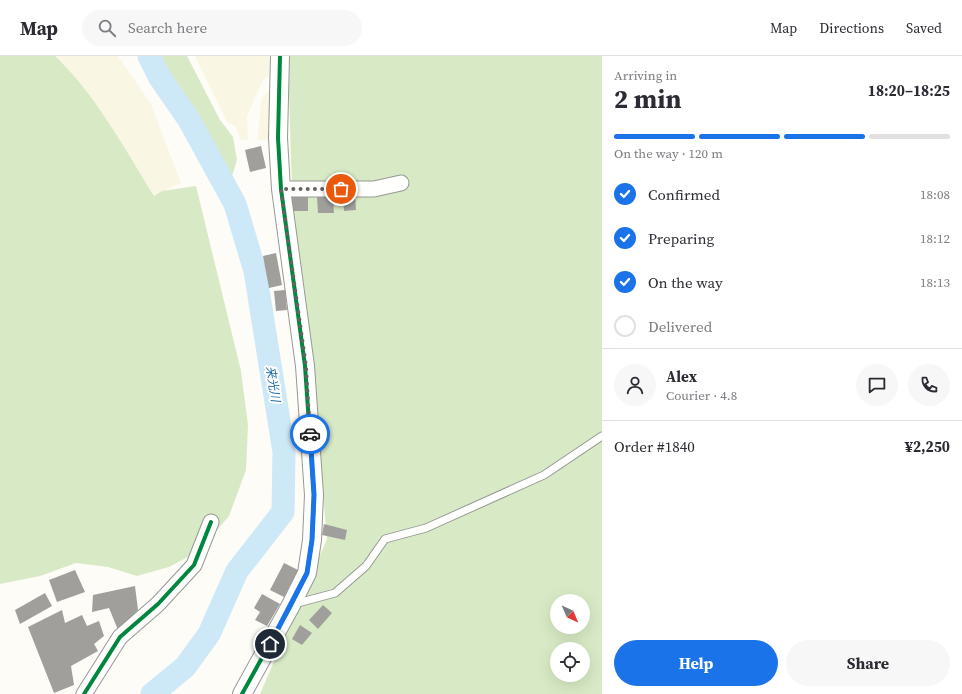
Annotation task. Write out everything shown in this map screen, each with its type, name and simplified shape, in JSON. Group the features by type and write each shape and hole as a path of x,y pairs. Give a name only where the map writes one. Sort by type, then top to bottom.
{"street":[{"path":"242,694 292,604 307,573 312,540 314,495 306,366 281,189 278,138 280,56"},
{"path":"281,189 374,189 401,184"},
{"path":"84,694 120,637 158,604 194,565 211,522"}],"lane":[{"path":"292,604 335,593 366,566 385,539 426,528 544,475 602,436"}],"shaded area":[{"path":"55,56 118,56 151,104 181,183 154,196 91,100 65,66"},
{"path":"195,56 269,56 269,76 263,80 247,116 248,140 241,140 235,126 227,122"},
{"path":"271,89 270,139 257,140 262,98"}],"green space":[{"path":"0,56 55,56 84,88 109,123 154,196 162,191 196,186 241,371 248,425 246,470 229,516 199,551 169,567 137,576 108,567 76,563 40,576 0,584"},
{"path":"143,56 187,56 220,120 233,137 237,160 232,176 226,176 215,163 203,157 187,113 151,82"},
{"path":"288,56 602,56 602,694 260,694 327,539 306,300 295,229 291,163"}],"building":[{"path":"261,146 266,168 250,172 245,150"},
{"path":"308,194 308,211 292,211 291,195"},
{"path":"355,194 356,210 344,211 343,195"},
{"path":"333,196 334,213 318,213 317,197"},
{"path":"276,253 282,285 269,288 263,256"},
{"path":"285,290 287,310 276,311 274,291"},
{"path":"324,524 347,530 345,540 322,535"},
{"path":"284,563 298,570 284,597 270,590"},
{"path":"75,570 85,592 57,602 49,580"},
{"path":"135,586 138,610 118,630 109,608 92,612 93,595"},
{"path":"45,593 52,606 20,624 15,610"},
{"path":"262,594 280,604 267,626 255,620 260,612 254,608"},
{"path":"323,605 332,613 318,629 309,620"},
{"path":"62,610 65,623 82,615 87,626 99,621 104,636 94,644 98,651 71,666 74,685 54,693 28,627"},
{"path":"300,625 312,633 302,645 292,639"}],"waterway":[{"name":"来光川","path":"149,56 160,78 189,120 235,204 255,271 284,452 283,512 237,571 209,634 185,667 152,694"}],"cycle path":[{"path":"242,694 307,573 312,540 314,495 305,366 281,189 278,138 280,56"},
{"path":"84,694 120,637 158,604 194,565 211,522"}],"way so far":[{"path":"310,434 306,366 281,189 341,189"}],"route":[{"path":"270,644 307,573 312,540 314,495 310,434"}]}
